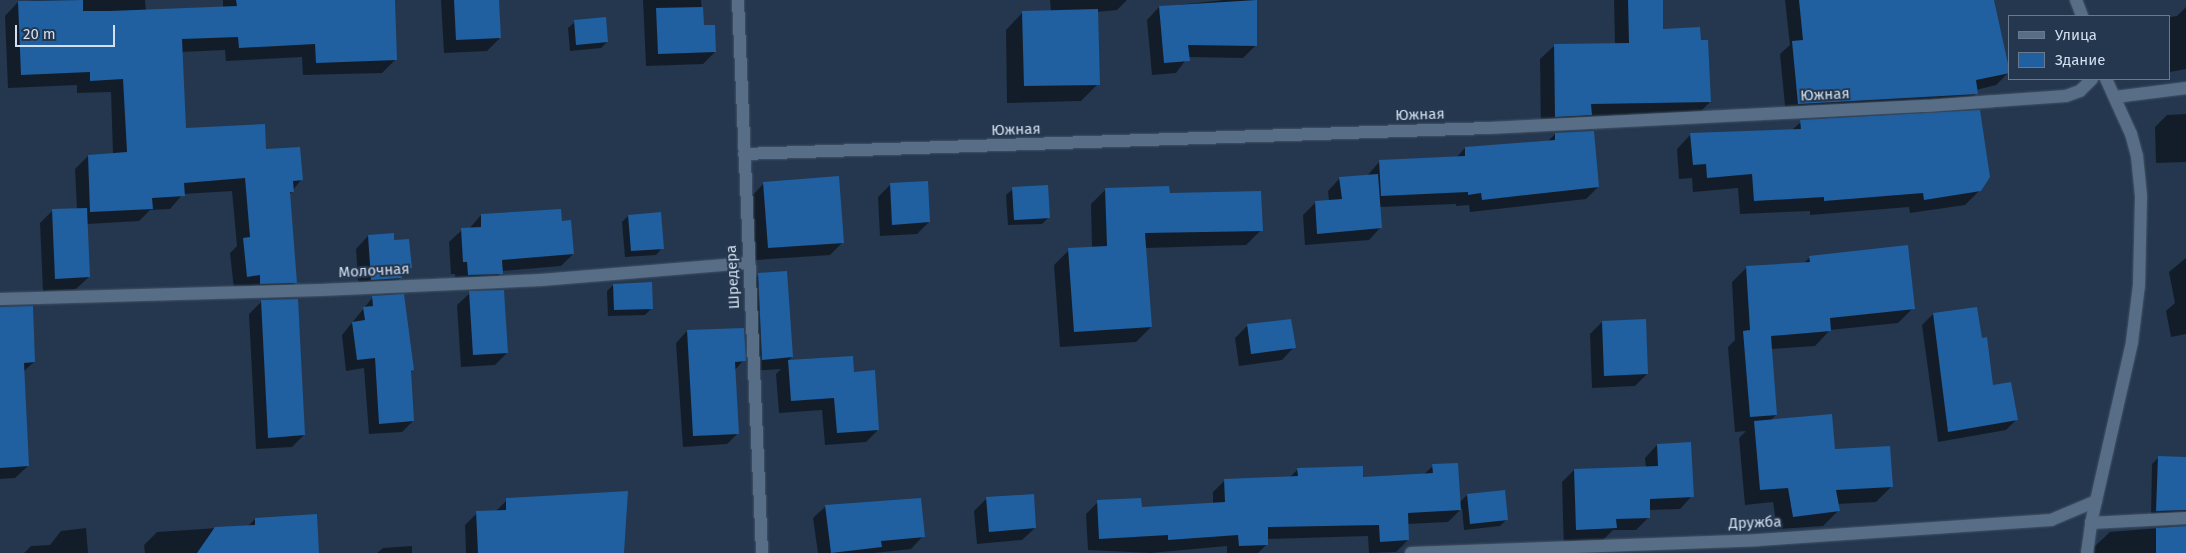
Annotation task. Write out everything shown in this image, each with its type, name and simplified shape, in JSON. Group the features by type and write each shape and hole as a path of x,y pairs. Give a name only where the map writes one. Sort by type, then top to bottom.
{"street":[{"name":"Шредера","path":"738,0 762,553"},
{"path":"2076,0 2082,15"},
{"name":"Южная","path":"744,154 1489,128 1926,106 2066,96 2080,90 2091,80"},
{"path":"2087,553 2091,523 2132,342 2139,285 2141,196 2137,156 2115,97 2106,80"},
{"path":"2115,97 2186,88"},
{"name":"Молочная","path":"0,299 532,280 749,263"},
{"name":"Дружба","path":"1411,553 1758,540 2051,520 2096,501"},
{"path":"2091,523 2186,518"}],"building":[{"path":"83,0 83,11 110,11 237,6 236,0 395,0 397,60 316,63 315,44 239,48 238,37 182,39 186,128 265,124 266,149 300,147 303,180 293,181 294,192 290,192 297,283 260,284 260,275 247,277 243,238 250,237 245,178 184,183 185,196 152,198 153,209 90,212 88,155 127,152 123,79 90,81 90,72 21,75 18,1"},
{"path":"454,0 499,0 501,38 456,40"},
{"path":"1257,0 1257,46 1188,45 1190,61 1164,63 1159,6"},
{"path":"1628,0 1663,0 1663,29 1700,27 1701,40 1708,40 1711,102 1591,104 1592,115 1555,117 1554,44 1629,43"},
{"path":"1799,0 1994,0 2008,64 2008,73 1976,80 1978,94 1798,104 1792,41 1803,40"},
{"path":"703,7 704,25 715,25 716,52 658,54 656,8"},
{"path":"1098,9 1100,85 1024,86 1022,11"},
{"path":"606,17 608,42 576,45 574,20"},
{"path":"1980,110 1990,177 1981,191 1924,200 1923,193 1824,201 1824,197 1754,201 1752,174 1707,178 1706,164 1693,165 1690,133 1801,129 1800,120"},
{"path":"1594,131 1599,187 1482,200 1481,193 1468,195 1468,192 1381,196 1379,160 1465,156 1465,147 1555,140 1555,133"},
{"path":"1378,174 1382,228 1317,234 1315,201 1342,199 1339,177"},
{"path":"839,176 844,243 768,248 763,182"},
{"path":"928,181 930,222 892,225 890,183"},
{"path":"1048,185 1050,218 1014,220 1012,187"},
{"path":"1169,186 1170,193 1261,191 1263,231 1145,233 1152,327 1074,332 1068,248 1107,246 1105,188"},
{"path":"87,208 90,277 55,279 52,209"},
{"path":"561,209 562,221 571,220 574,254 502,260 503,274 468,275 467,262 463,262 461,228 481,227 481,214"},
{"path":"661,212 664,249 631,251 628,215"},
{"path":"394,233 394,240 409,239 412,268 401,268 402,278 371,280 368,235"},
{"path":"1908,245 1915,309 1830,318 1831,331 1771,336 1777,415 1750,417 1743,331 1750,330 1746,266 1810,262 1809,256"},
{"path":"787,271 793,357 762,360 758,273"},
{"path":"652,282 653,309 614,310 613,284"},
{"path":"504,290 508,353 473,355 469,291"},
{"path":"404,294 414,370 411,371 414,421 379,424 375,358 357,360 352,322 365,320 363,307 373,306 372,296"},
{"path":"298,299 305,435 268,438 261,300"},
{"path":"33,306 35,362 24,363 29,466 0,468 0,307"},
{"path":"1977,307 1982,338 1987,337 1993,385 2011,382 2018,420 1948,432 1933,313"},
{"path":"1291,319 1296,348 1251,354 1247,324"},
{"path":"1646,319 1648,374 1604,376 1602,321"},
{"path":"744,328 746,361 735,362 739,434 693,436 687,330"},
{"path":"853,356 854,372 875,370 879,430 837,433 834,398 791,401 788,360"},
{"path":"1832,414 1835,449 1890,446 1893,487 1836,490 1840,511 1793,517 1788,488 1760,490 1754,421"},
{"path":"1691,442 1694,497 1650,499 1650,518 1616,519 1617,528 1576,530 1574,469 1658,466 1657,444"},
{"path":"2158,456 2186,457 2186,510 2156,511"},
{"path":"1458,463 1461,510 1408,513 1409,540 1380,542 1379,525 1268,527 1268,545 1239,546 1238,535 1168,540 1168,535 1099,539 1097,500 1141,498 1142,507 1225,502 1224,479 1298,476 1297,468 1363,466 1363,477 1433,473 1432,464"},
{"path":"1505,490 1508,520 1470,524 1467,494"},
{"path":"628,491 624,553 478,553 476,511 506,510 506,498"},
{"path":"1034,494 1036,528 989,532 986,497"},
{"path":"921,498 925,537 881,541 882,547 831,553 825,505"},
{"path":"317,514 319,553 197,553 215,527 255,525 255,518"},
{"path":"2186,526 2186,553 2156,553 2156,528"}]}
